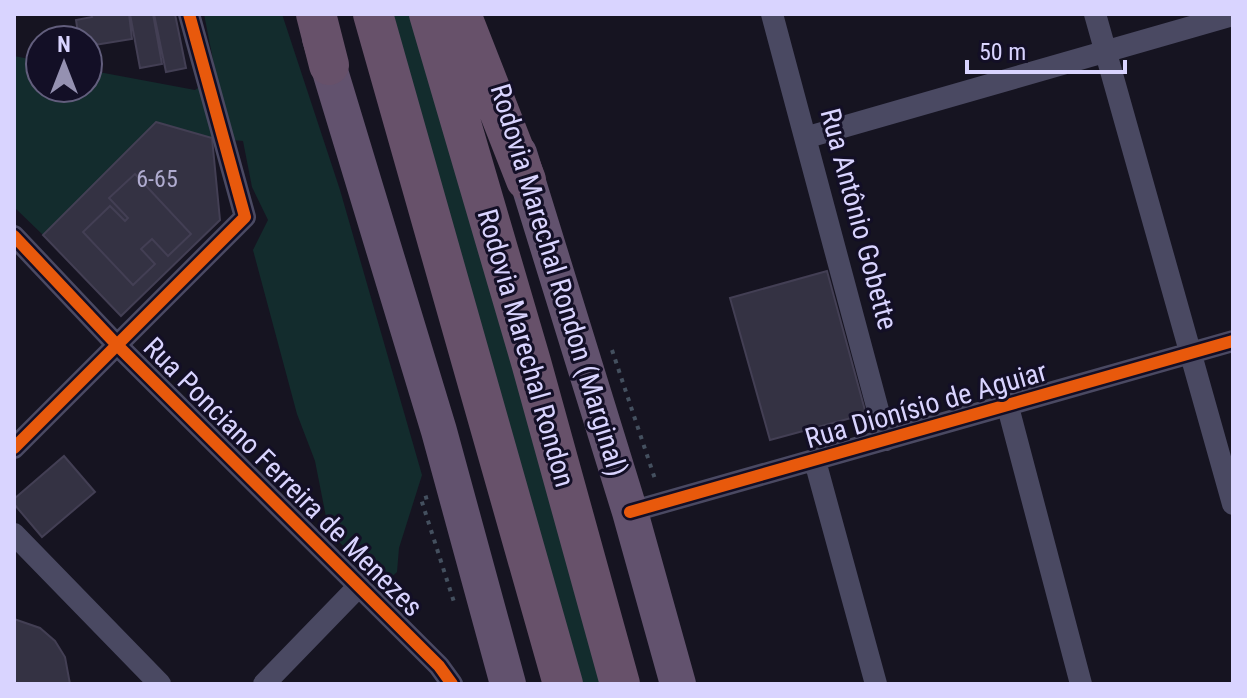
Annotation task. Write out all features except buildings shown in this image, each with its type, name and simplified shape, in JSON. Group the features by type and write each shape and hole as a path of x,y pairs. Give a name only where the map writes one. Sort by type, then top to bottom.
{"highway":[{"path":"314,14 439,431 508,684"},
{"name":"Rodovia Marechal Rondon","path":"373,14 563,684"},
{"name":"Rodovia Marechal Rondon","path":"429,14 515,305 620,684"},
{"path":"461,14 526,180"},
{"name":"Rodovia Marechal Rondon (Marginal)","path":"480,14 526,180 647,507 678,684"}],"street":[{"path":"14,448 245,217 189,14"},
{"name":"Rua Antônio Gobette","path":"772,14 808,137 886,440"},
{"path":"1095,14 1233,504"},
{"path":"808,137 1233,15"},
{"name":"Rua Ponciano Ferreira de Menezes","path":"14,236 116,344 314,538 358,587 439,666 452,684"},
{"name":"Rua Dionísio de Aguiar","path":"647,507 1233,341"},
{"path":"1008,407 1081,684"},
{"path":"815,461 876,684"},
{"path":"14,534 160,684"},
{"path":"264,684 358,587"}],"path":[{"path":"636,423 647,507"},
{"path":"421,499 457,613"}],"green space":[{"path":"204,14 282,14 340,190 422,475 399,548 397,572 383,585 329,532 315,461 297,414 253,250 268,220 252,187 243,141 212,138 156,122 43,235 14,207 14,56 24,58 24,104 104,104 104,73 195,90 216,75"},
{"path":"387,14 417,14 606,684 577,684"}],"cycle path":[{"path":"14,448 245,217 189,14"},
{"path":"14,236 116,344 439,666 452,684"},
{"path":"630,512 1233,341"}]}
